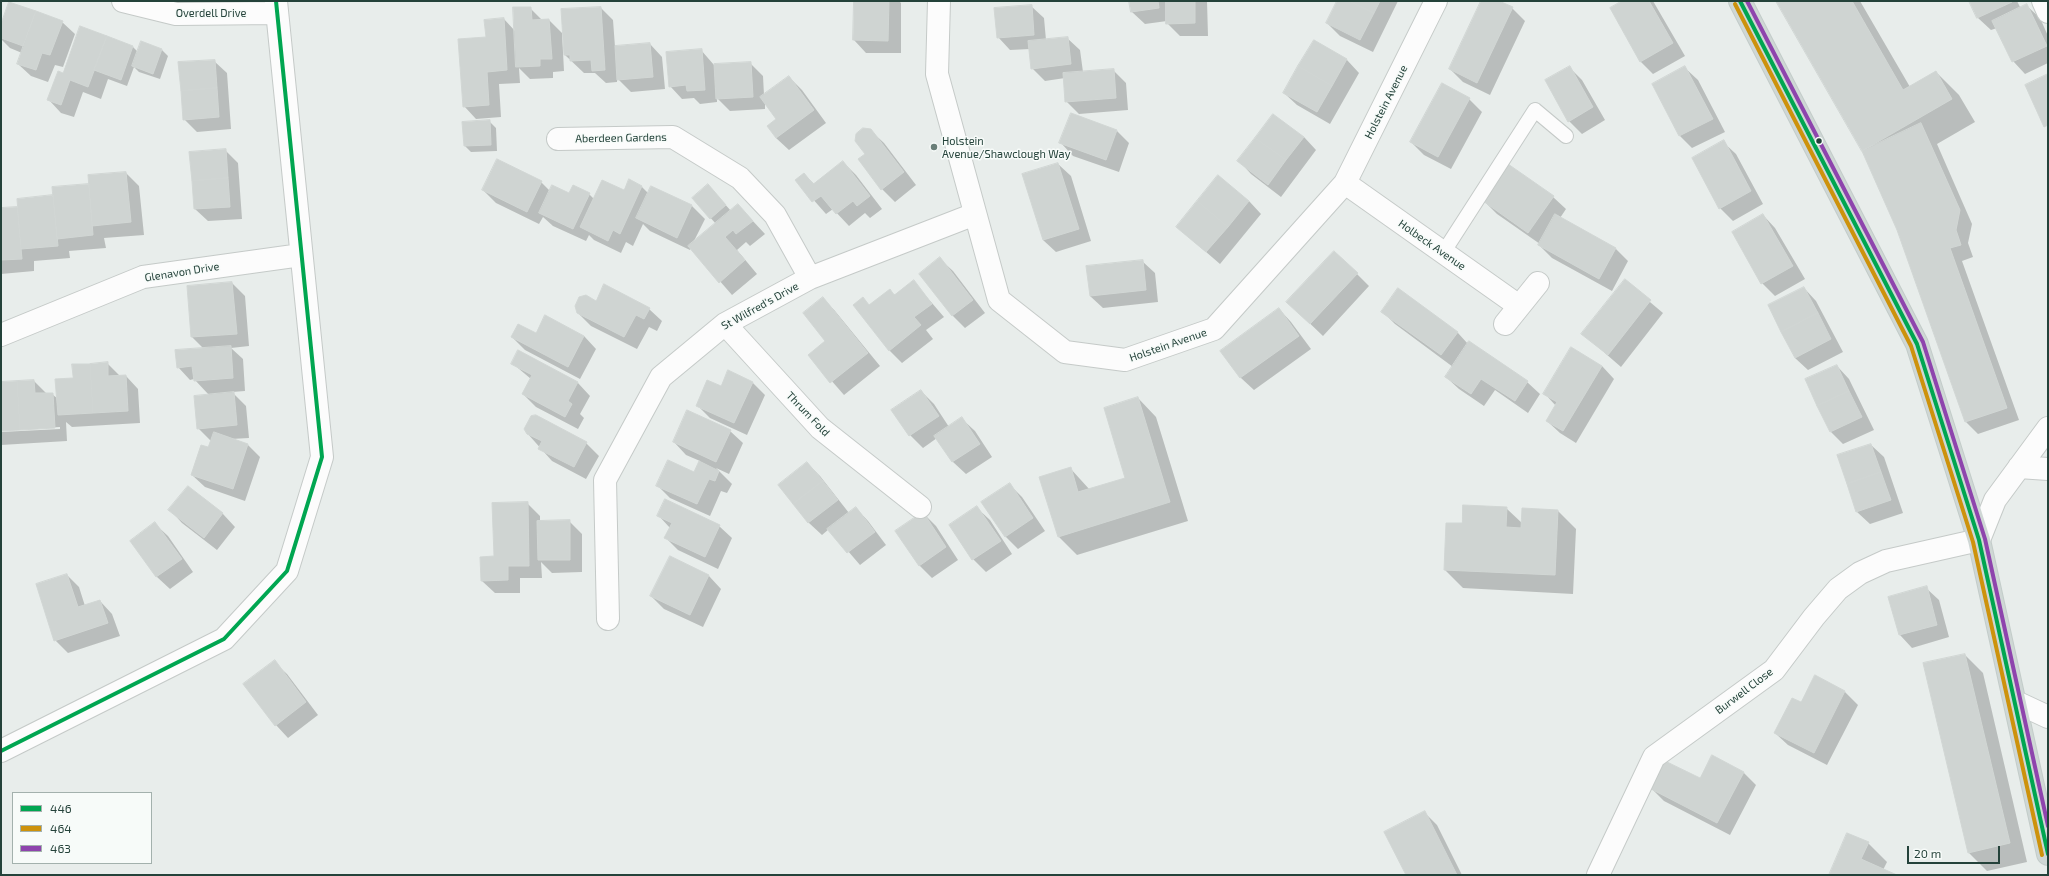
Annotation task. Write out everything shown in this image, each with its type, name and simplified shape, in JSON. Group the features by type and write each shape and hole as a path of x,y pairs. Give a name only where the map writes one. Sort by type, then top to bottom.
{"main road":[{"path":"1740,1 1917,344 1979,540 2016,702 2048,854"}],"street":[{"name":"Overdell Drive","path":"123,1 176,14 277,7"},
{"name":"Holstein Avenue","path":"939,1 937,74 999,300 1065,352 1125,360 1214,329 1345,183 1436,1"},
{"path":"2043,1 2048,12"},
{"path":"1,751 224,640 287,571 322,457 277,7"},
{"name":"Aberdeen Gardens","path":"558,139 673,137 740,178 775,215 810,278"},
{"name":"Holbeck Avenue","path":"1345,183 1519,306"},
{"name":"St Wilfred's Drive","path":"608,618 606,480 661,377 725,324 810,278 975,214"},
{"name":"Glenavon Drive","path":"1,335 143,278 302,255"},
{"path":"1505,324 1538,284"},
{"name":"Thrum Fold","path":"725,324 820,428 920,507"},
{"path":"1979,540 1995,500 2048,428"},
{"path":"2019,467 2048,469"},
{"name":"Burwell Close","path":"1598,875 1654,757 1774,670 1814,617 1838,589 1860,573 1886,561 1979,540"},
{"path":"2016,702 2048,717"}],"lane":[{"path":"1442,253 1536,110 1566,136"}],"building":[{"path":"854,1 889,1 888,41 853,40"},
{"path":"1129,1 1158,1 1159,8 1131,12"},
{"path":"1166,1 1195,1 1195,23 1166,24"},
{"path":"1337,1 1349,1 1374,13 1360,40 1326,23"},
{"path":"1349,1 1380,1 1374,13"},
{"path":"1481,1 1499,1 1513,7 1477,83 1449,69"},
{"path":"1622,1 1649,1 1673,43 1640,62 1610,8"},
{"path":"1776,1 1852,1 1903,90 1936,71 1952,99 1862,151"},
{"path":"1969,1 2012,1 2012,2 1977,18"},
{"path":"9,2 36,11 23,46 1,38 1,24"},
{"path":"2027,4 2047,46 2012,62 1992,21"},
{"path":"1032,5 1034,35 997,38 994,8"},
{"path":"513,7 531,7 532,20 549,19 552,59 540,59 540,66 516,67"},
{"path":"601,7 605,70 592,71 591,60 570,61 570,55 564,55 561,9"},
{"path":"36,11 63,21 50,55 42,53 36,70 17,64"},
{"path":"504,18 507,70 487,72 489,105 463,107 458,39 486,37 484,20"},
{"path":"80,26 107,36 88,87 70,80 61,105 47,100 58,71 63,73"},
{"path":"107,36 133,46 121,80 94,70"},
{"path":"1068,37 1071,64 1031,69 1028,41"},
{"path":"1314,40 1347,59 1332,86 1298,66"},
{"path":"141,41 162,49 153,74 132,66"},
{"path":"650,43 653,77 617,80 615,46"},
{"path":"702,49 705,90 687,91 686,85 669,87 666,52"},
{"path":"215,60 217,88 181,91 178,62"},
{"path":"751,62 753,97 716,99 714,64"},
{"path":"1298,66 1332,86 1317,112 1283,93"},
{"path":"1570,66 1593,107 1568,122 1545,80"},
{"path":"1685,66 1713,119 1679,136 1652,84"},
{"path":"1114,69 1116,98 1065,102 1063,73"},
{"path":"2048,74 2048,125 2044,127 2025,85"},
{"path":"789,76 814,110 776,138 767,126 776,119 760,97"},
{"path":"1442,83 1470,98 1438,157 1410,142"},
{"path":"217,88 219,117 183,120 181,91"},
{"path":"1071,113 1117,130 1106,160 1059,143"},
{"path":"1273,114 1304,137 1286,160 1255,138"},
{"path":"490,120 491,145 464,146 462,122"},
{"path":"1921,123 1960,210 1956,230 1961,245 1950,248 2007,408 1965,422 1897,230 1862,151"},
{"path":"863,128 871,129 904,172 881,190 858,159 865,154 855,141 856,134"},
{"path":"1255,138 1286,160 1268,185 1237,161"},
{"path":"1724,140 1751,191 1719,209 1692,158"},
{"path":"226,149 228,178 192,181 189,152"},
{"path":"497,159 542,181 527,212 482,190"},
{"path":"843,161 870,196 857,206 853,201 836,214 821,196 812,202 795,180 804,173 813,184"},
{"path":"1058,163 1079,229 1043,240 1022,174"},
{"path":"1508,164 1554,196 1528,233 1483,201"},
{"path":"126,172 131,222 92,226 88,175"},
{"path":"1218,175 1249,201 1228,227 1197,201"},
{"path":"228,178 230,207 194,209 192,181"},
{"path":"629,179 642,186 620,234 613,230 608,241 580,227 602,180 624,190"},
{"path":"89,184 93,235 57,239 52,187"},
{"path":"708,184 726,205 710,219 692,198"},
{"path":"552,185 569,193 573,185 590,193 573,229 539,213"},
{"path":"651,186 692,205 677,238 636,218"},
{"path":"53,195 58,246 21,249 17,199"},
{"path":"1197,201 1228,227 1206,252 1176,227"},
{"path":"738,204 753,221 736,234 733,230 725,237 745,260 719,283 688,246"},
{"path":"17,207 22,259 1,260 1,208"},
{"path":"1555,214 1616,248 1599,279 1538,245"},
{"path":"1763,214 1793,266 1761,284 1732,232"},
{"path":"1334,251 1358,273 1310,324 1286,302"},
{"path":"940,257 973,300 952,316 919,274"},
{"path":"1143,260 1146,290 1090,296 1086,266"},
{"path":"1625,279 1651,300 1608,355 1581,334"},
{"path":"914,280 932,304 914,317 921,325 889,351 853,305 863,297 869,305 890,289 894,295"},
{"path":"232,282 237,334 191,337 187,286"},
{"path":"604,284 650,308 644,319 636,315 624,337 577,313 575,306 579,297 586,295 596,301"},
{"path":"1804,287 1818,313 1781,332 1768,305"},
{"path":"1398,288 1458,332 1441,355 1381,312"},
{"path":"823,297 868,353 830,383 808,355 825,341 803,313"},
{"path":"1279,308 1299,336 1240,378 1220,351"},
{"path":"1818,313 1831,339 1795,358 1781,332"},
{"path":"545,315 584,336 568,367 511,337 518,324 536,333"},
{"path":"1469,341 1528,381 1515,401 1481,379 1471,394 1445,377"},
{"path":"231,346 233,378 194,381 192,366 177,368 175,350"},
{"path":"1571,347 1602,366 1563,431 1546,421 1557,402 1543,394"},
{"path":"518,350 578,382 568,401 572,404 565,417 522,394 532,375 511,364"},
{"path":"108,362 108,376 126,375 128,411 93,413 90,364"},
{"path":"72,364 90,364 93,413 58,415 55,379 73,378"},
{"path":"1837,365 1849,391 1817,406 1805,379"},
{"path":"728,370 753,382 734,423 696,406 707,380 721,386"},
{"path":"34,380 35,393 53,393 55,428 20,430 17,381"},
{"path":"17,381 20,430 1,431 1,382"},
{"path":"921,390 939,416 909,436 891,410"},
{"path":"1849,391 1862,417 1830,432 1817,406"},
{"path":"234,392 237,425 197,429 194,396"},
{"path":"1138,397 1170,502 1058,537 1039,477 1071,467 1078,492 1125,478 1104,408"},
{"path":"687,410 731,430 716,462 673,442"},
{"path":"536,415 587,442 574,467 538,449 542,441 527,434 524,429 531,416"},
{"path":"962,417 980,444 952,462 934,436"},
{"path":"214,432 248,444 233,489 191,475 201,445 208,447"},
{"path":"1871,444 1881,472 1847,484 1837,455"},
{"path":"668,460 694,472 699,461 719,471 715,481 709,479 697,504 656,486"},
{"path":"807,462 823,481 793,504 778,485"},
{"path":"1881,472 1891,500 1856,512 1847,484"},
{"path":"823,481 838,500 808,523 793,504"},
{"path":"1010,483 1033,518 1005,537 981,502"},
{"path":"188,486 223,513 204,538 168,510"},
{"path":"665,499 720,525 705,557 664,538 672,523 657,516"},
{"path":"528,502 529,566 508,566 508,580 481,581 480,557 494,556 492,503"},
{"path":"1463,505 1507,507 1506,527 1521,528 1522,508 1558,510 1555,575 1444,570 1446,523 1462,523"},
{"path":"977,506 1001,541 972,560 949,525"},
{"path":"856,507 875,532 847,553 827,529"},
{"path":"923,512 946,547 919,566 895,531"},
{"path":"570,520 570,560 538,560 537,521"},
{"path":"155,522 182,559 156,577 130,541"},
{"path":"670,556 709,575 690,615 650,596"},
{"path":"67,574 78,607 100,600 108,623 54,641 36,584"},
{"path":"1927,586 1937,625 1899,635 1888,597"},
{"path":"1965,654 2010,843 1968,853 1923,663"},
{"path":"275,660 306,702 275,726 243,684"},
{"path":"1815,675 1845,691 1814,753 1774,733 1792,698 1801,702"},
{"path":"1712,755 1744,772 1717,823 1651,789 1665,761 1700,778"},
{"path":"1425,811 1457,875 1406,875 1384,832"},
{"path":"1847,833 1869,842 1861,859 1897,875 1829,875"}],"transit line":[{"name":"446","path":"1,751 224,639 287,571 322,457 276,1"},
{"name":"446","path":"1740,1 1917,344 1979,540 2048,854"},
{"name":"463","path":"1747,1 1923,342 1985,539 2048,826"},
{"name":"464","path":"1735,4 1911,346 1973,542 2042,855"}],"place":[{"name":"Holstein Avenue/Shawclough Way","path":"934,147"}]}
